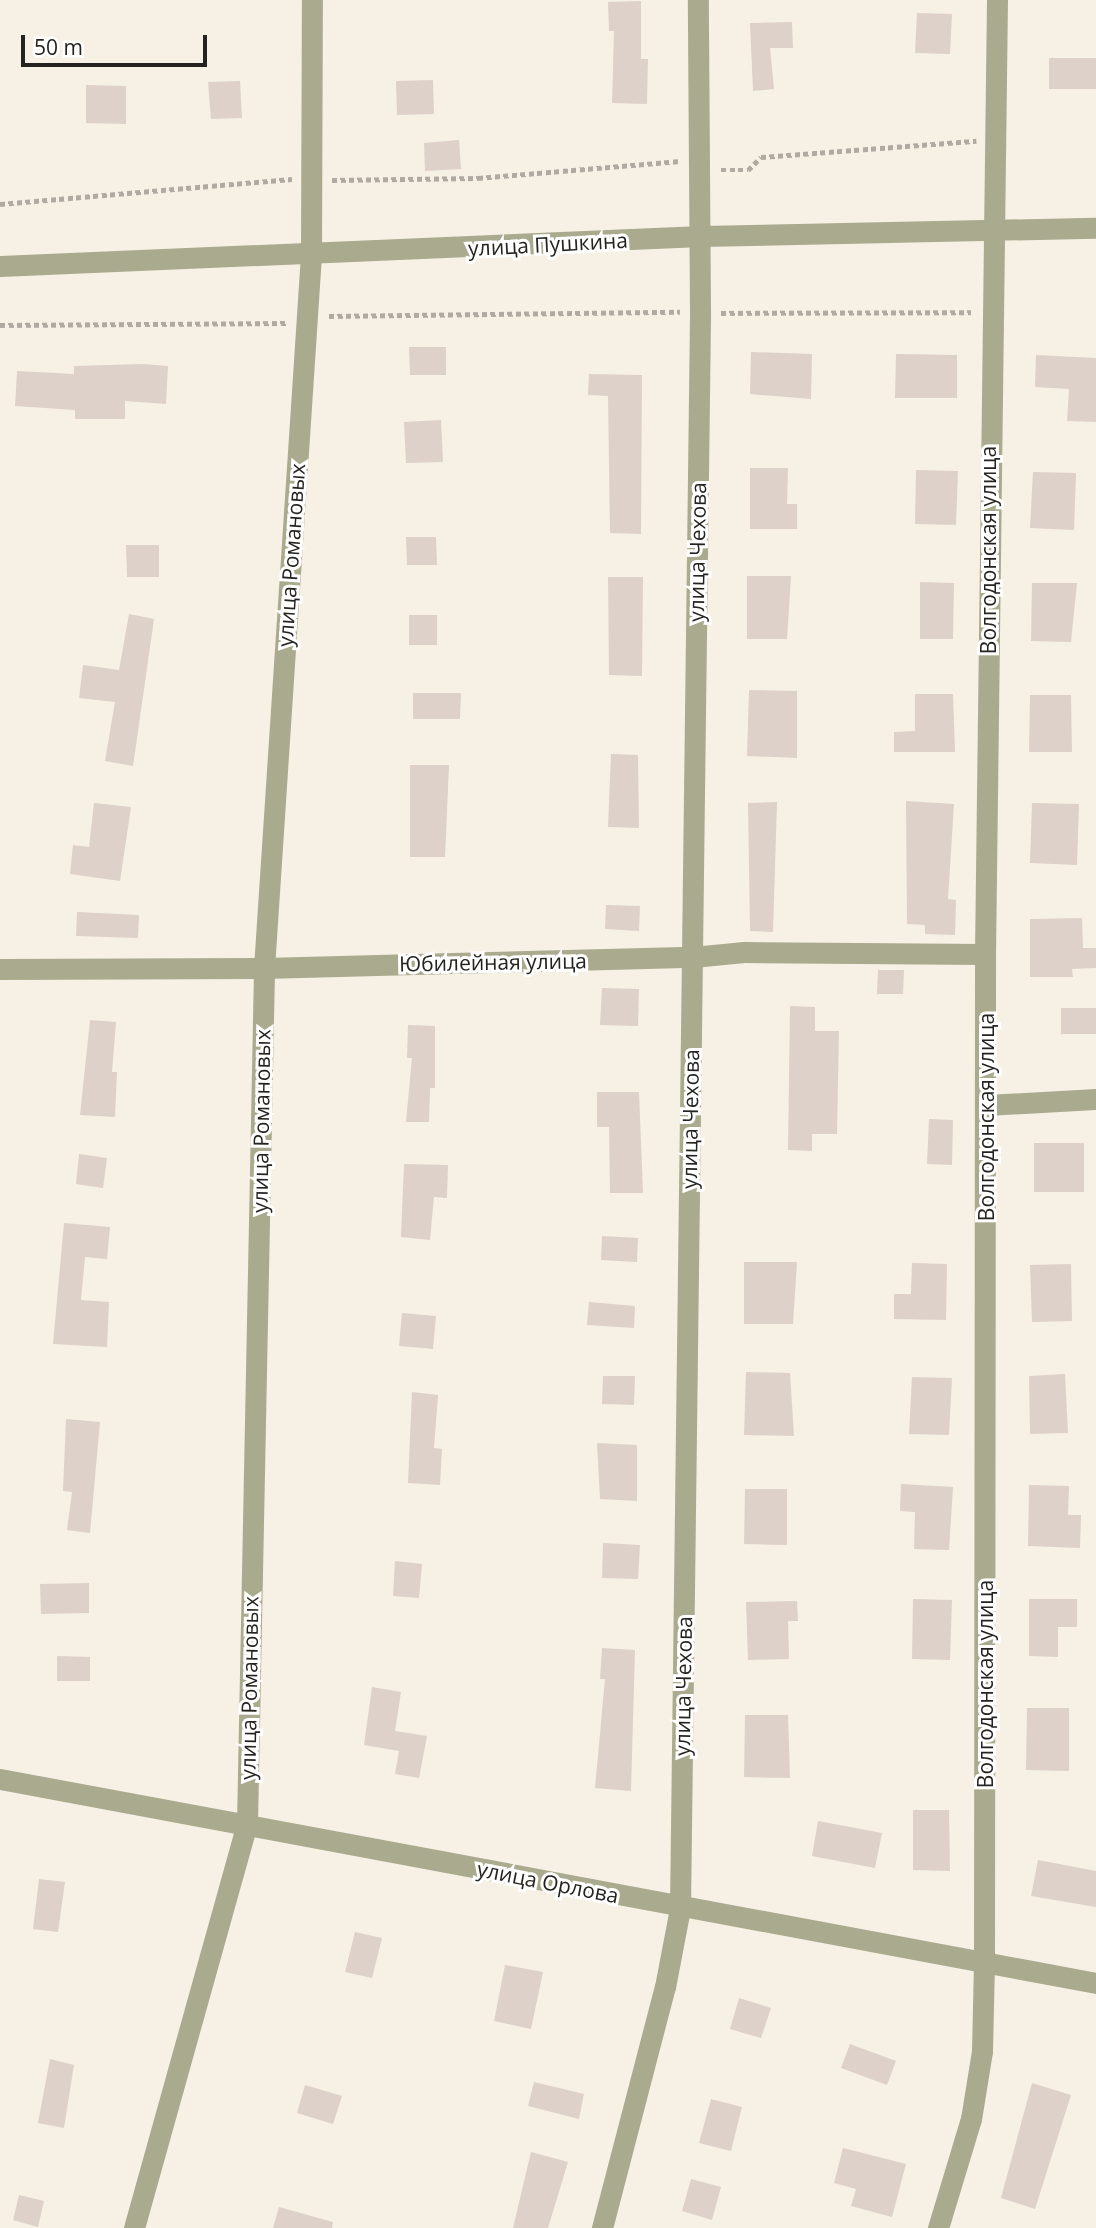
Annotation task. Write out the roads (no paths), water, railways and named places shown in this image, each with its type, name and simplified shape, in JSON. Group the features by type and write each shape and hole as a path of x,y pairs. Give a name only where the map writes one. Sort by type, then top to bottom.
{"street":[{"name":"улица Романовых","path":"134,2228 247,1824 264,968 311,255 312,0"},
{"name":"улица Чехова","path":"602,2228 665,1987 680,1908 701,236 698,0"},
{"name":"Волгодонская улица","path":"938,2228 971,2119 982,2051 985,954 991,231 997,0"},
{"name":"улица Пушкина","path":"0,266 311,255 701,236 1096,228"},
{"name":"Юбилейная улица","path":"0,969 264,968 693,957 744,952 985,954"},
{"path":"986,1105 1096,1100"},
{"name":"улица Орлова","path":"0,1779 680,1908 984,1960 1096,1983"}]}
